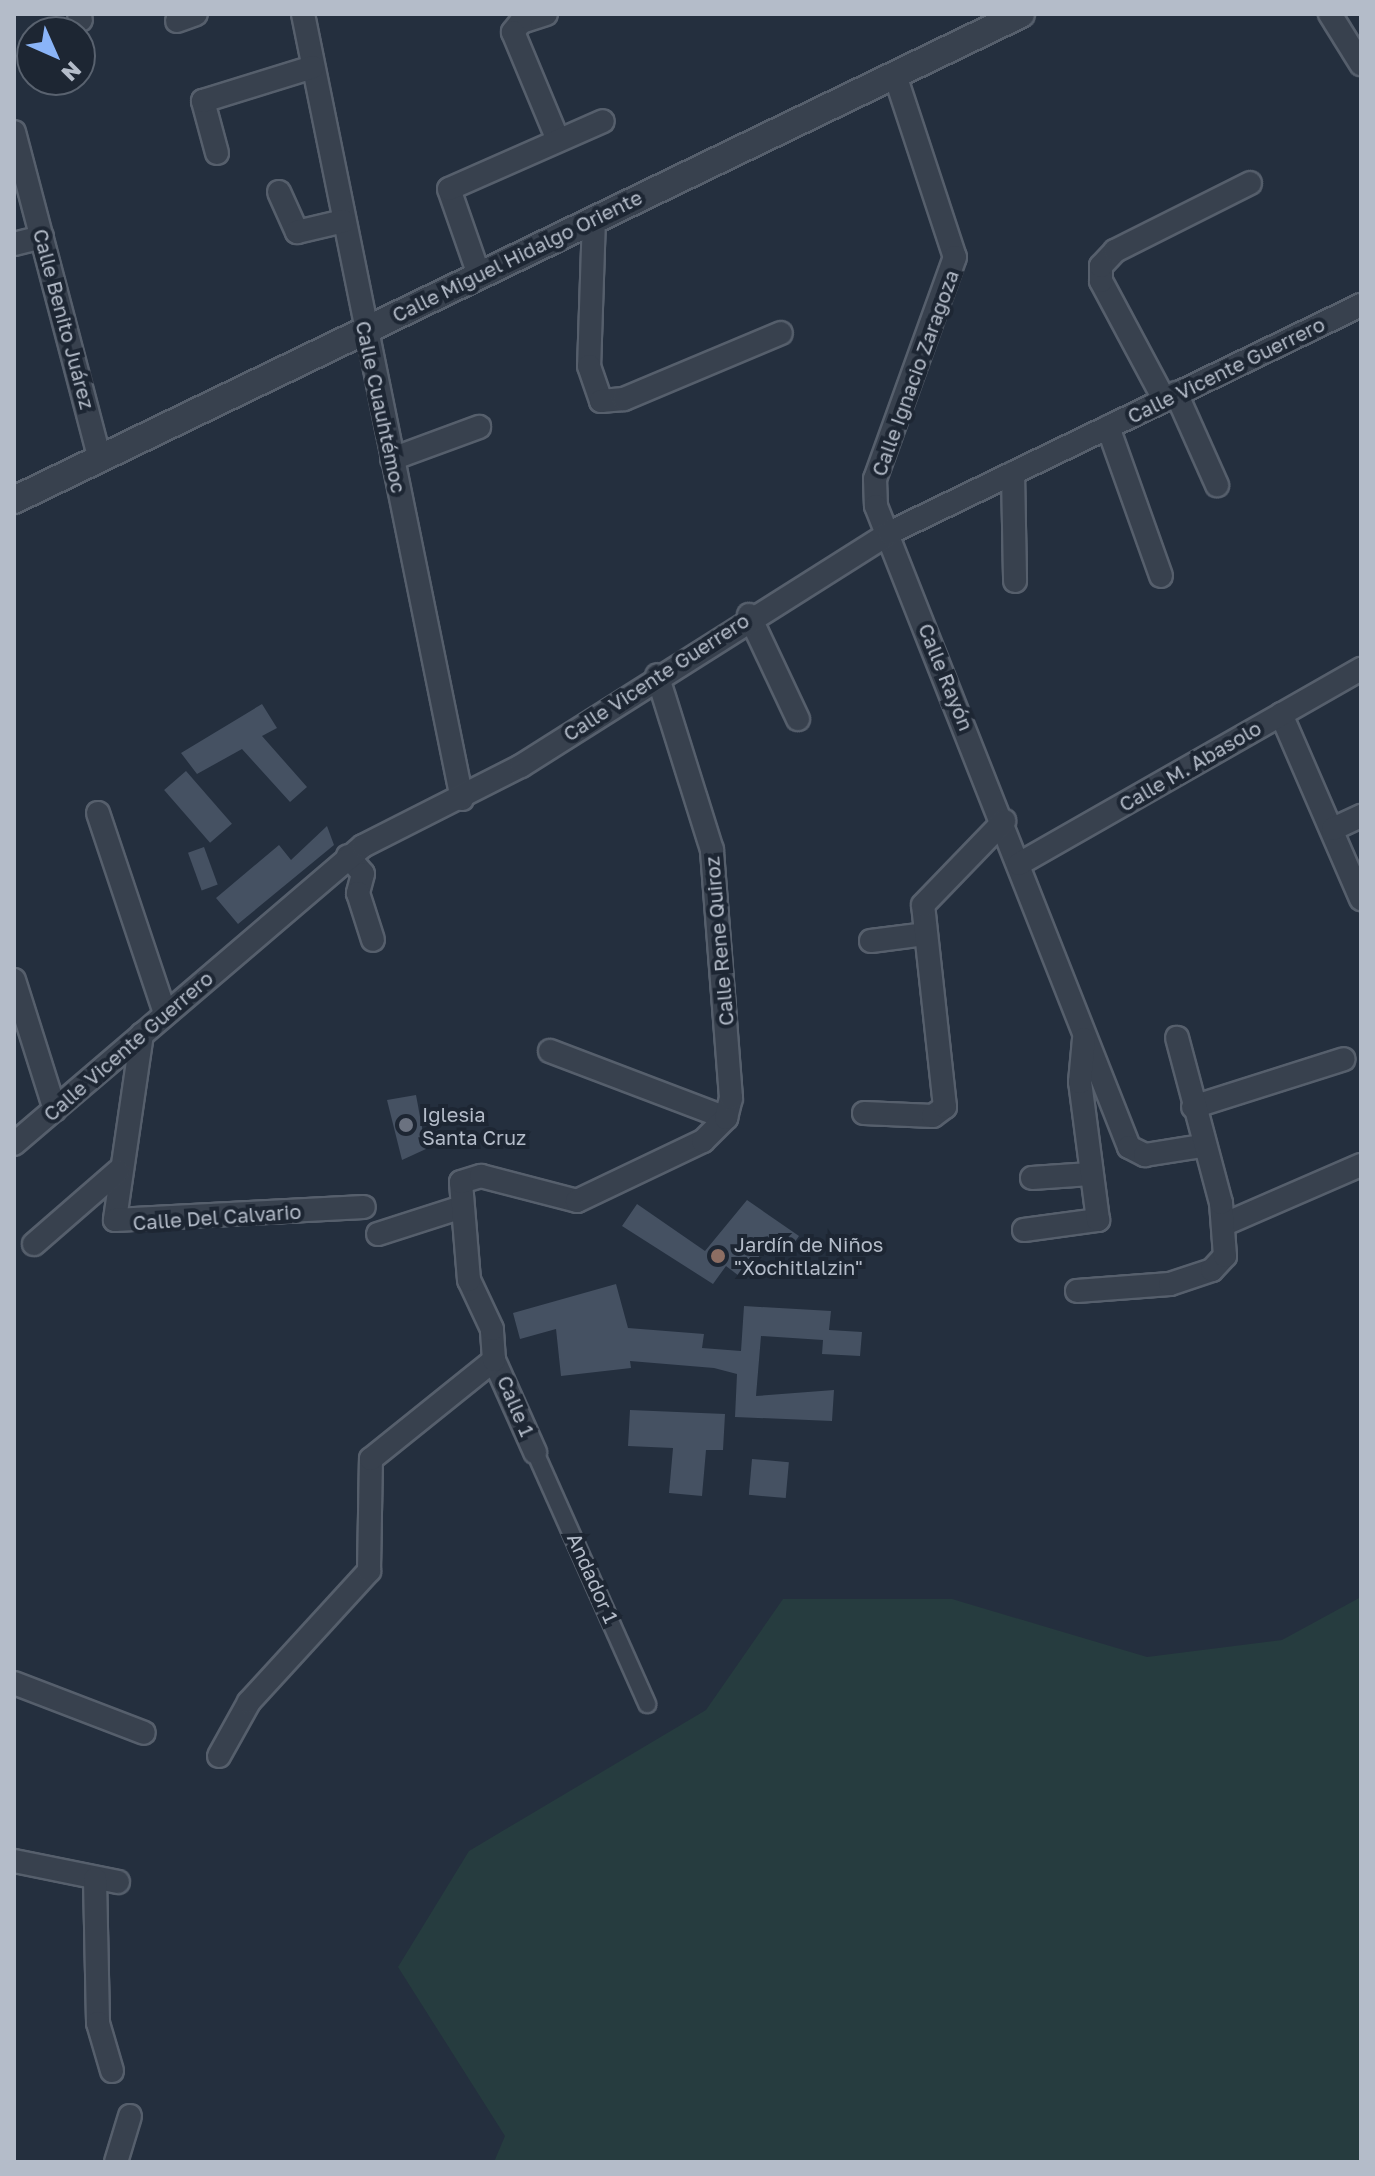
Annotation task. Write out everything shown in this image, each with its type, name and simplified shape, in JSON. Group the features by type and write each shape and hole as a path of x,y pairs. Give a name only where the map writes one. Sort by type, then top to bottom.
{"street":[{"name":"Calle Cuauhtémoc","path":"303,14 462,799"},
{"path":"546,14 521,22 513,32 558,140"},
{"name":"Calle Miguel Hidalgo Oriente","path":"14,500 1021,14"},
{"path":"1330,14 1361,64"},
{"path":"217,153 203,101 313,67"},
{"name":"Calle Ignacio Zaragoza","path":"889,533 876,506 875,479 955,257 895,75"},
{"path":"479,275 447,192 603,121"},
{"name":"Calle Benito Juárez","path":"14,132 19,168 42,237 100,460"},
{"path":"1217,485 1170,396 1101,281 1101,266 1115,251 1250,183"},
{"path":"279,192 297,232 344,221"},
{"path":"594,218 589,366 601,401 624,399 781,333"},
{"path":"14,244 42,237"},
{"name":"Calle Vicente Guerrero","path":"14,1144 348,856 462,799 749,615 889,533 1170,396 1360,308"},
{"path":"392,459 479,427"},
{"path":"1108,427 1161,576"},
{"path":"1013,473 1015,581"},
{"name":"Calle Rayón","path":"889,533 1004,821 1084,1039 1133,1152 1202,1146"},
{"path":"749,615 798,719"},
{"name":"Calle M. Abasolo","path":"1019,864 1361,669"},
{"name":"Calle Rene Quiroz","path":"657,675 712,850 731,1098 726,1118"},
{"path":"1281,714 1361,899"},
{"path":"98,813 165,1013"},
{"path":"1333,829 1361,816"},
{"path":"864,1113 933,1116 945,1107 938,1008 925,934 929,897 1004,821"},
{"path":"348,856 363,874 358,893 373,940"},
{"path":"871,941 925,934"},
{"path":"14,980 55,1110"},
{"name":"Calle Del Calvario","path":"142,1034 113,1216 124,1224 364,1207"},
{"path":"1077,1291 1170,1284 1218,1266 1225,1224 1202,1146 1177,1038"},
{"name":"Calle Rayón","path":"1024,1230 1097,1222 1079,1064 1084,1039"},
{"path":"378,1234 459,1208 465,1177 577,1201 703,1141 726,1118 550,1051"},
{"path":"1193,1107 1344,1059"},
{"path":"1225,1224 1361,1165"},
{"path":"34,1244 118,1171"},
{"path":"1032,1178 1090,1174"},
{"name":"Calle 1","path":"459,1208 474,1301 492,1329 494,1360 535,1452"},
{"path":"219,1756 249,1702 369,1571 371,1459 494,1360"},
{"name":"Andador 1","path":"535,1452 647,1704"},
{"path":"14,1683 144,1733"},
{"path":"14,1861 118,1882"},
{"path":"95,1879 98,2023 112,2071"},
{"path":"116,2162 130,2116"}],"green space":[{"path":"1361,1597 1361,2162 494,2162 505,2136 398,1967 469,1851 706,1710 783,1599 952,1599 1147,1657 1282,1640"}],"building":[{"path":"262,704 277,728 262,736 307,787 290,802 242,749 197,774 181,753"},
{"path":"186,771 232,824 210,843 164,790"},
{"path":"327,826 334,845 238,924 216,898 279,845 291,860"},
{"path":"204,847 218,885 202,890 188,853"},
{"name":"Iglesia Santa Cruz","path":"416,1095 426,1149 402,1160 387,1100"},
{"path":"747,1200 799,1236 785,1256 768,1244 743,1279 726,1266 713,1284 622,1226 637,1204 705,1251"},
{"path":"616,1284 628,1328 704,1334 702,1348 741,1351 744,1306 831,1311 829,1330 862,1332 860,1356 822,1354 823,1340 761,1336 756,1396 834,1390 832,1421 735,1417 737,1374 714,1368 630,1361 631,1368 561,1376 556,1329 520,1339 513,1313"},
{"path":"630,1410 725,1414 723,1450 706,1450 702,1496 669,1493 673,1448 628,1446"},
{"path":"752,1459 789,1462 786,1498 749,1495"}],"place":[{"name":"Iglesia Santa Cruz","path":"406,1125"},
{"name":"Jardín de Niños \"Xochitlalzin\"","path":"718,1256"}]}
